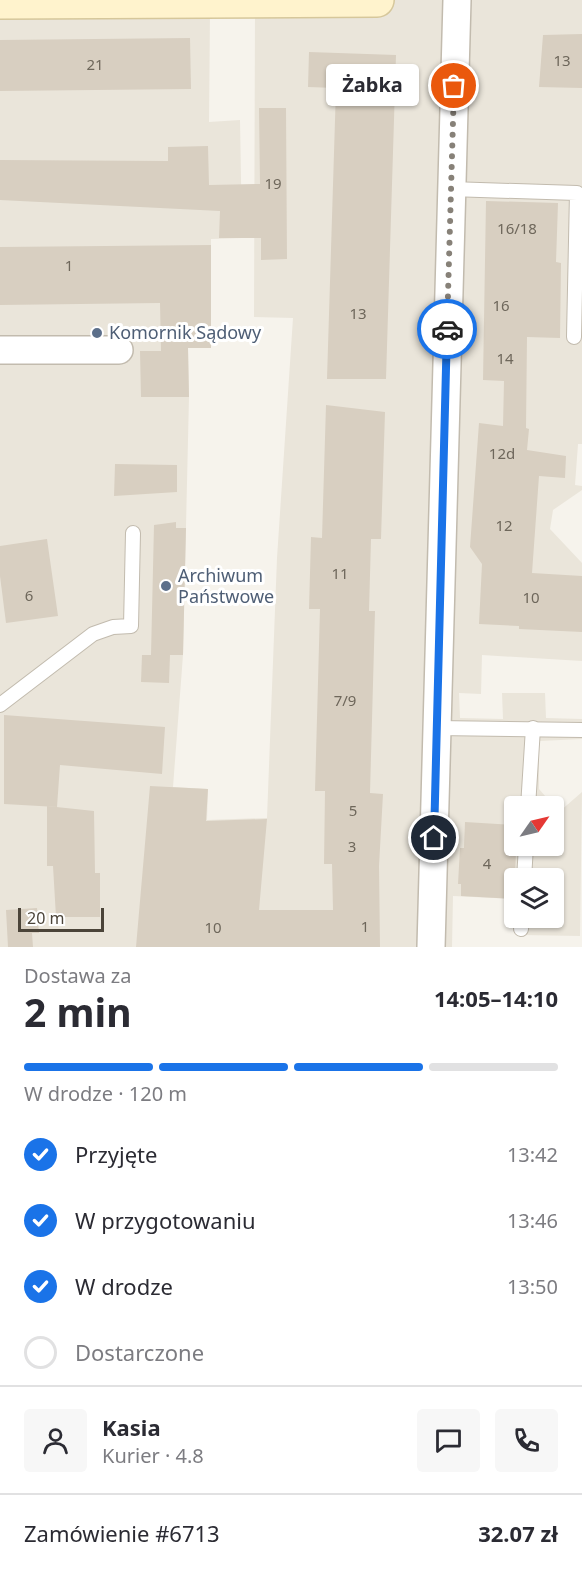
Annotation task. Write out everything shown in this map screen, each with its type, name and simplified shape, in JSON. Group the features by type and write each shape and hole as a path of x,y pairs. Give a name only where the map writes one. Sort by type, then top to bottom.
{"street":[{"path":"0,2 376,0"},
{"path":"431,947 450,189 457,0"},
{"path":"0,350 119,350"}],"lane":[{"path":"450,189 577,193 574,337"},
{"path":"0,705 93,634 113,627 131,626 133,533"},
{"path":"436,728 582,730"},
{"path":"529,796 533,728"}],"shaded area":[{"path":"0,0 582,0 582,444 578,444 575,485 582,486 582,490 553,510 550,529 582,563 582,661 482,655 481,694 459,693 460,718 503,719 502,693 545,693 546,718 582,719 582,739 539,741 539,789 545,796 504,796 504,856 564,856 564,808 582,792 580,936 521,935 521,928 564,928 564,868 504,868 504,899 453,896 452,947 0,947","holes":["210,10 255,10 254,317 293,318 277,558 267,818 207,820 208,789 173,787 183,655 188,348 211,348 211,239 242,238 240,120 209,122"]}],"building":[{"path":"582,34 582,88 539,87 543,35"},
{"path":"190,38 191,89 0,91 0,40"},
{"path":"309,52 396,55 386,379 327,379 336,88 308,87"},
{"path":"259,108 286,108 287,259 261,260 261,238 219,238 220,211 0,200 0,160 168,161 168,147 208,146 209,185 260,184"},
{"path":"486,201 558,203 556,262 561,263 560,338 527,337 526,428 529,429 527,450 566,456 565,478 539,476 532,573 582,576 582,632 519,629 519,626 479,624 482,564 470,547 479,423 503,426 504,381 483,380"},
{"path":"211,245 211,348 188,348 189,397 141,397 140,351 161,351 160,303 0,305 0,247"},
{"path":"326,405 385,412 381,539 371,539 369,611 375,611 370,793 383,794 379,866 380,947 136,947 150,786 208,789 206,821 267,819 259,910 333,910 332,864 324,864 325,791 315,791 320,609 309,609 311,537 322,538"},
{"path":"115,464 177,465 177,492 114,496"},
{"path":"176,522 176,528 186,528 183,655 151,655 154,525"},
{"path":"47,539 58,616 6,623 0,576 0,546"},
{"path":"142,655 170,655 169,683 141,682"},
{"path":"4,715 165,727 162,774 60,765 57,807 4,804"},
{"path":"47,806 94,811 95,873 100,873 100,917 56,917 53,866 47,866"},
{"path":"465,822 504,824 504,856 516,856 515,868 504,868 504,898 461,896 461,884 458,884 460,848 464,848"},
{"path":"37,908 39,933 32,933 33,947 8,947 6,910"}],"way so far":[{"path":"447,329 454,86"}],"place":[{"name":"Żabka","path":"454,86"},
{"name":"Komornik Sądowy","path":"97,333"},
{"name":"Archiwum Państwowe","path":"166,586"}],"route":[{"path":"434,838 447,329"}]}
